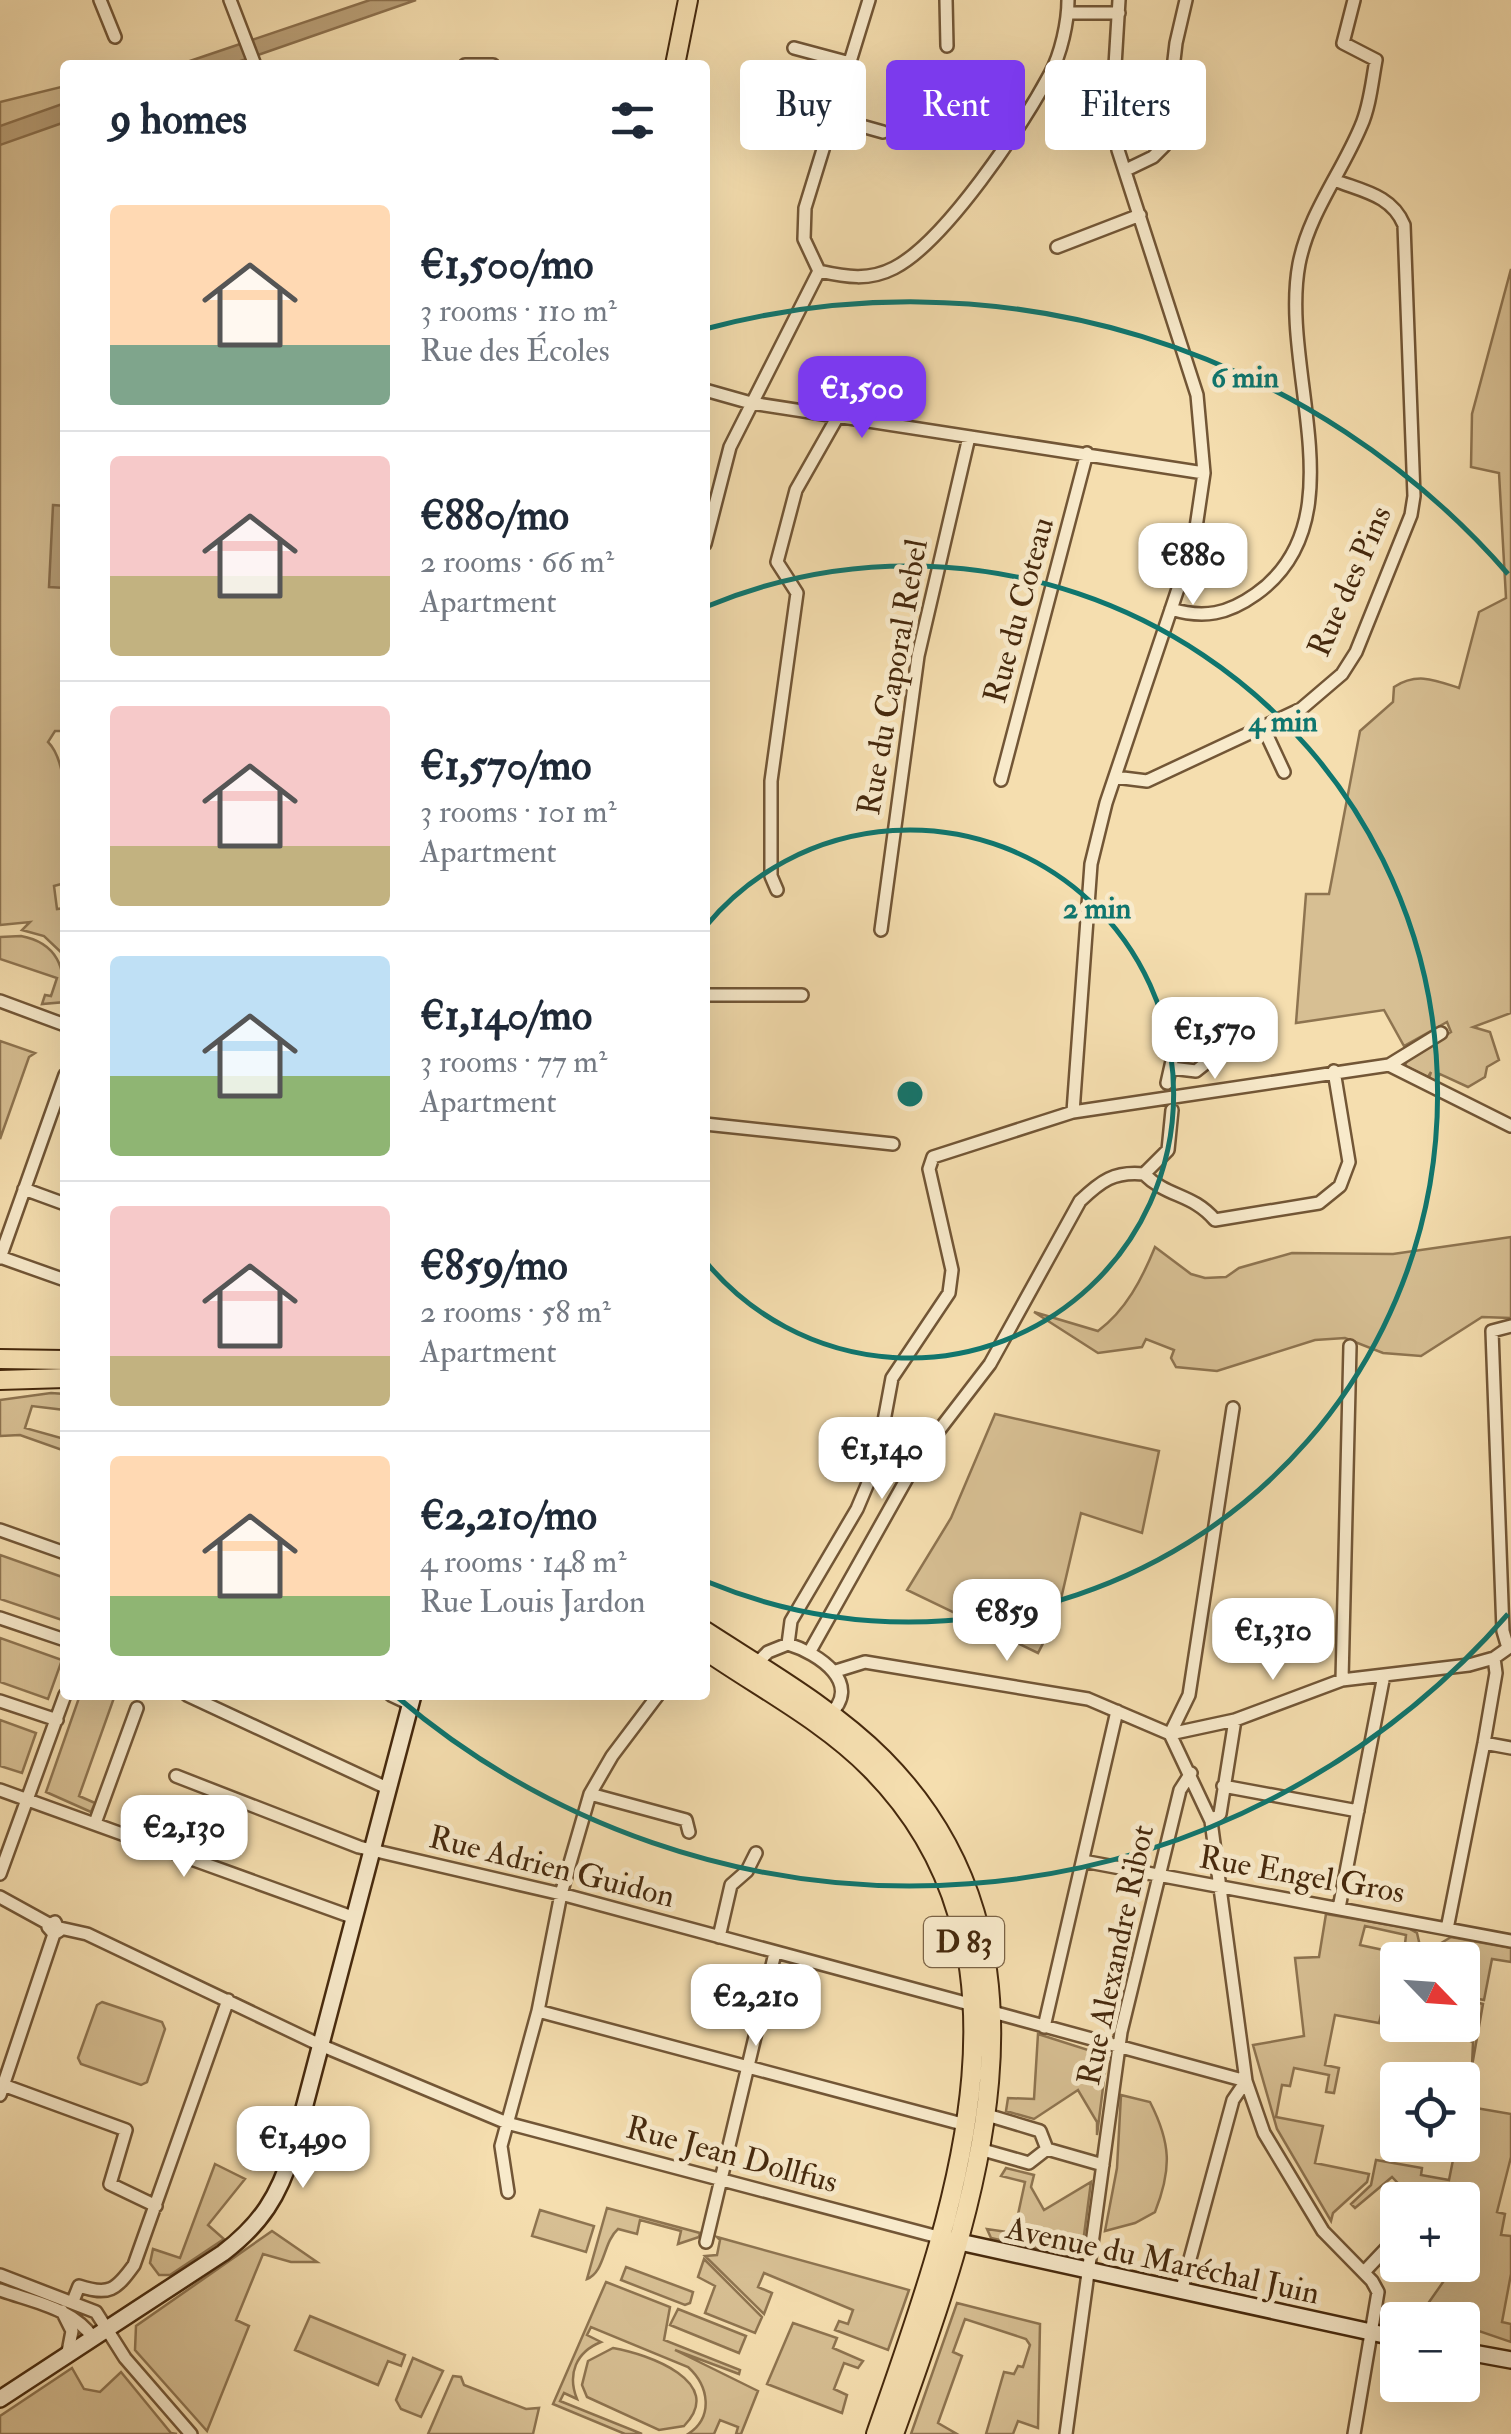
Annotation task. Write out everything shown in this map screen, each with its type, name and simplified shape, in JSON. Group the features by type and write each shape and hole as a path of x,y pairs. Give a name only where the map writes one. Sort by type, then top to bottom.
{"main road":[{"path":"676,60 688,0"},
{"path":"0,1359 60,1360"},
{"path":"0,1380 60,1378"},
{"name":"D 83","path":"710,1635 790,1708 870,1768 920,1831 959,1919 981,2008 966,2125 942,2238 876,2434"},
{"name":"D 83","path":"710,1652 829,1715 881,1757 916,1796 949,1848 980,1928 987,2115 983,2150 961,2243 894,2434"}],"street":[{"path":"100,0 114,37"},
{"path":"230,0 253,60"},
{"path":"851,60 869,0"},
{"path":"946,0 947,46"},
{"path":"1126,170 1153,158 1164,146 1176,42 1186,0"},
{"path":"1171,609 1206,617 1241,605 1270,584 1302,540 1312,480 1295,300 1305,235 1363,122 1376,60 1343,42 1354,0"},
{"path":"820,271 874,276 896,267 950,224 1052,71 1068,6 1119,7 1112,115 1197,395 1204,474 1194,540 1115,777 1091,864 1073,1112"},
{"path":"794,48 839,60"},
{"path":"866,127 883,132"},
{"path":"820,271 804,239 805,208 822,150"},
{"name":"Rue des Pins","path":"1115,777 1147,781 1311,703 1342,674 1356,652 1401,540 1414,496 1404,225 1398,210 1384,198 1334,180"},
{"path":"1056,247 1140,216"},
{"path":"710,518 730,447 820,271"},
{"path":"710,391 751,403 1204,474"},
{"path":"777,890 772,876 772,781 798,594 777,562 796,490 838,416"},
{"name":"Rue du Caporal Rebel","path":"881,930 918,656 968,437"},
{"name":"Rue du Coteau","path":"1001,780 1087,454"},
{"path":"1263,727 1284,772"},
{"path":"710,995 802,995"},
{"path":"0,1002 60,1023"},
{"path":"751,1671 788,1644 791,1621 829,1561 876,1464 892,1378 949,1294 952,1270 929,1169 932,1157 1073,1112 1388,1065 1441,1034"},
{"path":"1171,1068 1196,1071 1216,1055 1255,1044"},
{"path":"1167,1083 1174,1052"},
{"path":"1388,1065 1511,1126"},
{"path":"810,1651 920,1455 990,1364 1080,1201 1102,1180 1118,1173 1144,1174 1158,1188 1192,1197 1215,1220 1326,1200 1346,1174 1349,1162 1334,1071"},
{"path":"60,1088 0,1257 60,1278"},
{"path":"1144,1174 1168,1150 1172,1110"},
{"path":"710,1125 893,1144"},
{"path":"24,1189 60,1202"},
{"path":"836,1671 865,1662 1088,1699 1170,1734 1234,1720 1342,1680 1494,1658 1510,1647 1503,1631 1492,1331 1511,1326"},
{"path":"1342,1680 1350,1346"},
{"path":"1170,1734 1189,1695 1233,1408"},
{"path":"0,1530 60,1551"},
{"path":"0,1618 60,1638"},
{"path":"788,1644 810,1651 836,1671 841,1689 838,1706 829,1715 790,1708"},
{"path":"1447,1929 1484,1743 1496,1673 1494,1658"},
{"path":"1339,1908 1384,1675"},
{"path":"0,1874 63,1700"},
{"path":"198,1700 388,1788"},
{"path":"0,2399 223,2254 265,2215 284,2179 412,1700"},
{"path":"508,2192 501,2146 538,2011 561,1894 590,1794 612,1756 654,1700"},
{"path":"0,1701 56,1720"},
{"path":"96,1823 137,1708"},
{"path":"1044,2028 1117,1711"},
{"path":"1211,1821 1220,1814 1234,1720"},
{"path":"1170,1734 1211,1821 1246,2081 1264,2133 1324,2230 1378,2292 1354,2434"},
{"path":"1484,1743 1511,1748"},
{"name":"Rue Alexandre Ribot","path":"1066,2434 1118,2047 1180,1790 1191,1772"},
{"name":"Rue Adrien Guidon","path":"176,1776 258,1811 371,1849 561,1894 1246,2081"},
{"path":"1223,1786 1358,1811"},
{"path":"0,1790 352,1918"},
{"path":"590,1794 686,1820 689,1832"},
{"path":"720,1938 731,1885 747,1871 756,1853"},
{"name":"Rue Engel Gros","path":"1083,1861 1511,1940"},
{"name":"Rue Jean Dollfus","path":"0,1897 54,1928 87,1934 318,2044 507,2123 942,2238"},
{"path":"54,1928 2,2090 126,2130 110,2184 156,2206"},
{"path":"706,2242 775,1953"},
{"path":"73,2301 79,2286 100,2293 116,2289 134,2265 228,2000"},
{"path":"538,2011 966,2125"},
{"path":"1181,2292 1233,2100 1246,2081"},
{"path":"987,2115 1040,2131 1046,2149"},
{"path":"1046,2149 1104,2165"},
{"path":"983,2150 1029,2163 1046,2149"},
{"name":"Avenue du Maréchal Juin","path":"942,2238 1373,2333"},
{"path":"1364,2272 1380,2255"},
{"path":"0,2275 96,2312 100,2335"},
{"path":"0,2290 62,2311 100,2335 191,2434"},
{"path":"62,2311 72,2331 66,2357"},
{"path":"1373,2333 1380,2334"},
{"path":"1480,2354 1511,2360"}],"shaded area":[{"path":"370,0 416,0 243,60 193,60"},
{"path":"60,87 60,731 55,731 48,742 60,766 60,884 54,886 60,909 60,951 44,936 22,930 30,922 0,925 0,102"},
{"path":"60,105 60,124 0,145 0,126"},
{"path":"1511,269 1511,1013 1473,1027 1490,1032 1499,1060 1487,1067 1485,1077 1468,1087 1440,1074 1436,1081 1429,1078 1431,1072 1428,1077 1405,1066 1407,1060 1451,1032 1447,1022 1404,1046 1384,1010 1296,1023 1306,894 1329,894 1360,731 1393,702 1394,687 1402,682 1426,679 1459,688 1479,612 1506,598 1499,473 1471,467 1472,414"},
{"path":"53,505 60,506 60,588 49,587"},
{"path":"0,937 34,939 51,951 60,966 60,1002 42,1004 45,995 51,996 57,978 0,959"},
{"path":"0,1041 35,1053 29,1057 0,1139"},
{"path":"1511,1237 1511,1318 1482,1317 1421,1356 1383,1353 1345,1338 1315,1340 1217,1371 1176,1367 1171,1358 1174,1350 1146,1339 1142,1347 1098,1353 1034,1312 1098,1331 1132,1293 1155,1247 1191,1274 1205,1278 1226,1277 1239,1268 1292,1253 1393,1254"},
{"path":"60,1394 60,1409 32,1406 25,1428 60,1438 60,1449 20,1435 0,1436 0,1400"},
{"path":"995,1414 1159,1451 1142,1533 1081,1513 1057,1616 1038,1653 907,1590 951,1518"},
{"path":"0,1555 60,1576 60,1619 0,1599"},
{"path":"0,1638 60,1659 48,1699 0,1682"},
{"path":"78,1700 113,1700 79,1796 95,1803 91,1812 46,1792"},
{"path":"0,1720 36,1733 22,1773 0,1766"},
{"path":"1326,1914 1408,1928 1417,1933 1419,1942 1405,1942 1406,1935 1365,1926 1360,1945 1380,1949 1379,2023 1335,2015 1325,2065 1339,2068 1334,2093 1326,2092 1329,2075 1294,2068 1290,2086 1282,2085 1276,2117 1323,2126 1315,2163 1369,2174 1367,2182 1333,2213 1331,2221 1277,2129 1253,2045 1304,2036 1295,1958 1319,1957"},
{"path":"1451,1937 1478,1942 1443,1942"},
{"path":"1480,1942 1511,1948 1511,1962 1492,1959 1484,2000 1480,1999"},
{"path":"102,2002 162,2022 165,2029 147,2082 141,2085 81,2064 78,2058 97,2005"},
{"path":"1038,2034 1107,2056 1097,2135 1097,2122 1078,2090 1034,2119 1006,2111 1008,2098 1034,2099"},
{"path":"1121,2095 1150,2102 1162,2130 1166,2169 1155,2212 1135,2223 1105,2231 1117,2168"},
{"path":"1480,2109 1511,2114 1511,2157 1497,2212 1505,2214 1501,2235 1511,2236 1511,2274 1502,2322 1511,2324 1511,2342 1480,2331 1480,2302 1429,2302 1443,2282 1480,2282 1480,2182 1397,2182 1392,2177 1380,2182 1380,2187 1355,2208 1351,2204 1371,2185 1376,2160 1422,2168 1421,2175 1449,2180 1453,2162 1480,2162"},
{"path":"215,2164 245,2179 208,2225 224,2239 170,2275 159,2275 150,2263 153,2249 180,2258"},
{"path":"1006,2168 1034,2175 1031,2187 1044,2210 1091,2182 1081,2258 991,2238 987,2229 1014,2233 1025,2182 1001,2176"},
{"path":"607,2208 700,2233 699,2237 678,2244 681,2231 640,2220 637,2234 618,2229 597,2270 587,2279"},
{"path":"540,2210 594,2226 586,2252 532,2236"},
{"path":"272,2231 317,2262 291,2262 263,2254 236,2320 249,2326 207,2431 135,2350 136,2326"},
{"path":"717,2237 909,2290 888,2350 835,2330 839,2321 848,2324 853,2310 764,2273 758,2287 772,2293 764,2314 705,2256 717,2255"},
{"path":"704,2259 762,2317 755,2333 705,2313 715,2286 698,2277"},
{"path":"626,2267 693,2292 690,2303 685,2305 621,2280"},
{"path":"606,2282 670,2307 664,2340 740,2370 739,2374 675,2350 758,2391 741,2434 736,2434 738,2427 720,2420 714,2434 688,2434 702,2419 706,2401 701,2383 688,2367 591,2327 587,2335 601,2342 585,2352 576,2365 573,2381 577,2399 564,2393 560,2401 642,2434 625,2434 553,2404"},
{"path":"957,2303 1040,2324 1038,2428 1018,2421 1013,2434 986,2434 1004,2372 1014,2374 1018,2366 1023,2367 1030,2345 1026,2339 965,2319 953,2352 962,2356 938,2423 957,2434 911,2434"},
{"path":"678,2309 746,2336 739,2353 670,2325"},
{"path":"310,2316 405,2355 401,2366 388,2361 378,2385 295,2350"},
{"path":"793,2323 837,2338 833,2348 863,2361 858,2368 844,2363 834,2389 847,2395 842,2413 767,2384"},
{"path":"613,2348 662,2364 690,2384 696,2396 695,2410 684,2426 659,2430 587,2397 582,2385 588,2361"},
{"path":"413,2358 443,2371 421,2417 401,2409 396,2400"},
{"path":"72,2368 84,2389 100,2392 121,2372 171,2433 177,2434 0,2434 0,2416"},
{"path":"453,2376 461,2377 464,2385 526,2409 539,2408 533,2434 428,2434"}]}
